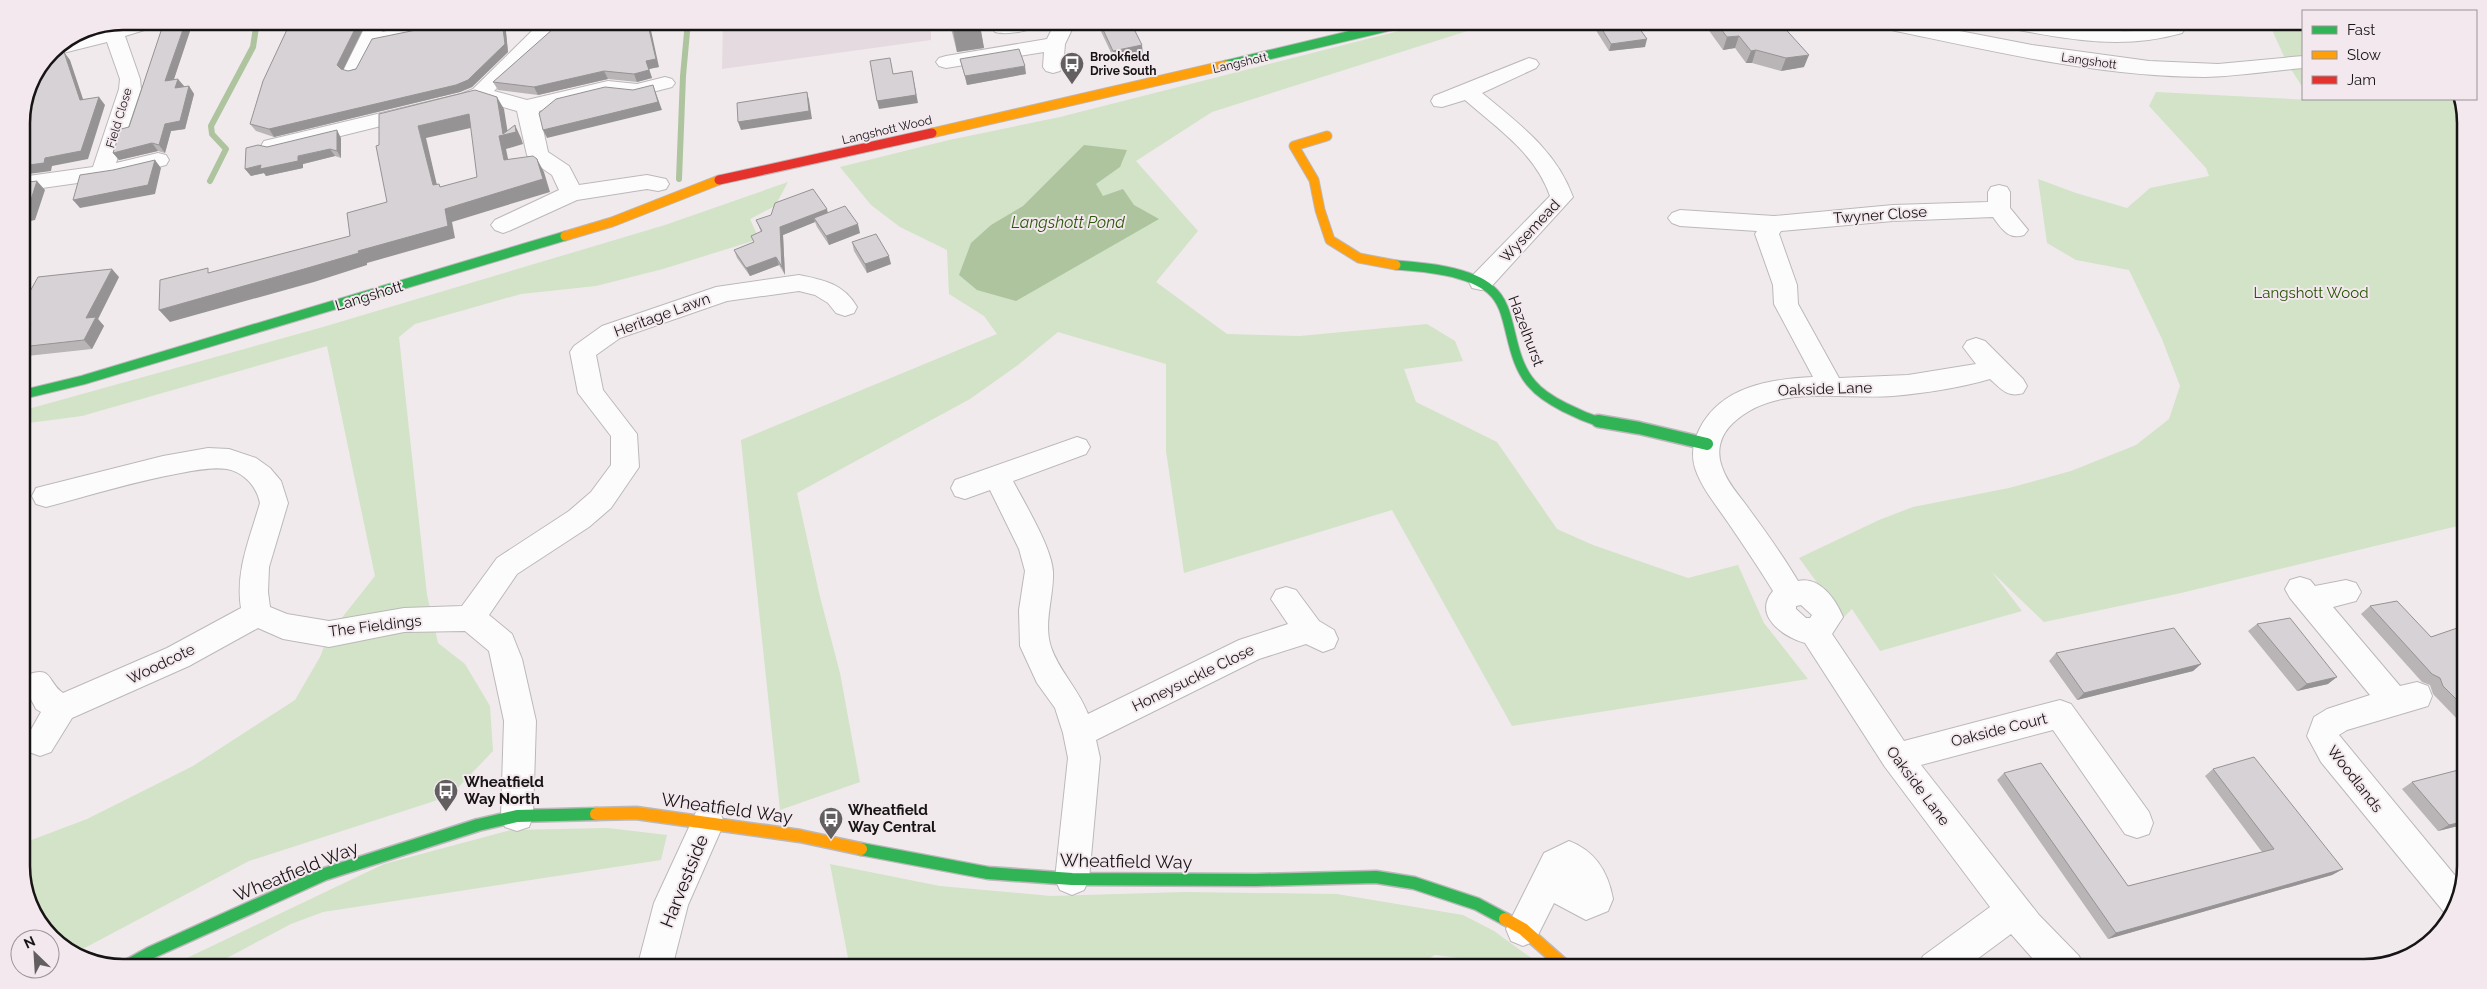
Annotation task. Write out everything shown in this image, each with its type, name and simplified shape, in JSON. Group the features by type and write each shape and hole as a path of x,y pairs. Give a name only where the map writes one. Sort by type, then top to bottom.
{"street":[{"path":"71,46 126,30"},
{"path":"353,71 372,30"},
{"path":"367,41 423,30"},
{"path":"272,146 369,127 480,94 534,30"},
{"path":"1053,67 1055,44 1062,30"},
{"name":"Langshott","path":"1069,103 1373,30"},
{"name":"Langshott","path":"1923,30 2076,60 2128,66 2191,70 2302,62"},
{"path":"2062,30 2122,39 2164,34 2173,30"},
{"name":"Field Close","path":"102,173 130,89 130,78 114,34"},
{"path":"946,62 1055,44"},
{"path":"1442,101 1468,92 1529,64"},
{"path":"480,94 527,107 608,87 637,90 665,83"},
{"name":"Wysemead","path":"1468,92 1547,163 1558,183 1562,197 1481,282"},
{"name":"Langshott Wood","path":"711,182 1069,103"},
{"path":"527,107 538,156 561,171 572,193"},
{"name":"Hazelhurst","path":"1327,136 1294,146 1314,180 1320,210 1330,240 1359,258 1394,265 1431,268 1481,282 1493,292 1504,306 1521,367 1532,384 1574,414 1606,424 1639,428 1707,444"},
{"name":"Field Close","path":"30,183 102,173 158,160"},
{"path":"504,225 572,193 647,182 658,184"},
{"name":"Langshott","path":"30,393 48,390 118,367 342,304 612,222 711,182"},
{"name":"Twyner Close","path":"1680,218 1770,229 1999,201 2016,230"},
{"path":"1770,229 1784,285 1786,304 1831,386"},
{"name":"Heritage Lawn","path":"470,618 507,566 601,500 625,467 624,434 591,393 583,352 611,332 725,293 799,283 822,288 837,297 845,307"},
{"path":"1976,347 1994,368 2014,386"},
{"name":"Oakside Lane","path":"1994,368 1974,375 1881,387 1831,386 1760,392 1741,399 1725,413 1709,432 1707,444 1708,466 1719,488 1790,593 1782,598 1780,607 1783,617 1796,628 1814,631 1847,686 1896,757 2015,910 2059,959"},
{"path":"964,488 998,478 1077,447"},
{"path":"46,496 163,466 208,458 229,458 246,465 260,475 271,489 274,503 255,567 253,592 257,614"},
{"path":"998,478 1033,549 1039,571 1034,610 1035,646 1048,674 1068,702 1079,733 1084,758 1072,879"},
{"name":"Woodlands","path":"2346,592 2304,594 2406,698 2338,719 2325,726 2323,736 2332,752 2451,898"},
{"name":"Honeysuckle Close","path":"1079,733 1250,649 1316,634 1286,599"},
{"name":"The Fieldings","path":"257,614 282,626 329,634 404,620 470,618"},
{"name":"Woodcote","path":"62,708 178,657 257,614"},
{"path":"470,618 501,643 507,659 520,721 518,816"},
{"path":"38,684 47,699 62,708 40,742"},
{"name":"Oakside Court","path":"1896,757 2060,714 2137,823"},
{"name":"Wheatfield Way","path":"139,959 325,874 478,825 518,816 636,813 800,836 988,873 1072,879 1256,880 1376,877 1414,883 1457,896 1523,929 1557,959"},
{"name":"Harvestside","path":"656,959 671,903 708,823"},
{"path":"1523,929 1548,882"},
{"path":"1947,959 2015,910"}],"shaded area":[{"path":"723,30 931,30 931,40 722,69"}],"green space":[{"path":"1403,30 1471,30 1212,112 1136,161 1198,231 1156,282 1227,334 1300,336 1427,324 1455,341 1463,361 1404,369 1416,402 1497,442 1557,529 1593,545 1688,578 1738,565 1764,623 1808,679 1512,726 1392,510 1184,573 1166,451 1166,364 1058,332 1018,365 970,399 797,493 820,597 840,673 860,782 780,810 741,440 997,334 984,316 949,294 947,250 900,227 871,205 840,167 949,140 1060,117"},
{"path":"2272,30 2302,30 2302,86 2287,63"},
{"name":"Langshott Wood","path":"2156,92 2302,100 2454,100 2457,117 2457,526 2181,593 2044,622 1992,572 2022,611 1880,651 1852,609 1843,618 1799,558 1879,520 1913,507 2009,488 2071,471 2136,445 2169,419 2180,386 2162,339 2129,270 2076,260 2047,243 2038,179 2076,193 2127,208 2150,188 2209,176 2206,168 2149,106"},
{"path":"788,182 775,206 750,219 759,239 663,269 596,286 521,294 415,324 399,337 427,595 438,643 465,664 490,706 493,751 450,796 249,861 82,949 76,947 60,935 60,929 54,929 49,923 37,902 30,872 30,841 87,819 193,766 295,700 320,657 329,634 375,576 327,346 82,416 30,423 30,408 323,327 665,225"},
{"path":"608,828 667,835 661,860 323,912 291,924 225,959 185,959 384,864 511,830"},
{"path":"830,864 940,886 1051,896 1185,892 1337,894 1463,915 1494,931 1533,959 1467,959 1435,955 1428,959 848,959"}],"water":[{"name":"Langshott Pond","path":"1084,145 1127,150 1120,167 1096,184 1103,196 1123,189 1134,205 1159,219 1016,301 977,290 959,275 971,243 991,225 1023,206"}],"building":[{"path":"161,30 183,30 165,81 178,79 175,88 189,86 180,121 165,124 159,145 152,143 113,153 121,129 129,127"},
{"path":"287,30 354,30 337,65 341,69 348,71 356,69 372,39 416,30 503,30 505,44 468,80 456,85 269,129 250,124 263,81"},
{"path":"552,30 649,30 656,59 646,61 649,70 634,74 604,71 534,87 493,82"},
{"path":"1103,30 1134,30 1142,45 1113,51"},
{"path":"1602,30 1640,30 1647,39 1611,44"},
{"path":"1722,30 1786,30 1809,55 1786,58 1756,50 1751,51 1739,36 1727,37"},
{"path":"1019,49 1025,66 965,76 960,59"},
{"path":"64,52 80,100 99,97 81,151 45,158 44,163 30,165 30,123 33,99 42,76"},
{"path":"890,58 893,74 912,71 916,95 877,101 870,61"},
{"path":"653,85 658,102 543,130 539,113 556,99 605,87 633,90"},
{"path":"475,90 497,97 503,134 515,125 516,132 499,136 504,160 533,156 537,159 543,179 445,209 448,226 159,310 160,280 208,268 208,273 350,236 347,213 387,202 376,146 379,145 379,114","holes":["469,114 477,177 440,187 439,184 433,185 418,126"]},
{"path":"807,92 809,111 738,122 737,103"},
{"path":"337,130 337,151 330,149 298,156 298,161 260,169 261,165 245,169 246,148 258,145 267,147"},
{"path":"155,160 148,185 73,200 80,175 113,170"},
{"path":"37,181 30,203 30,182"},
{"path":"813,189 827,209 780,227 782,267 776,257 746,268 734,250 754,242 751,236 762,231 756,220 771,215 775,203"},
{"path":"845,206 858,224 826,236 814,218"},
{"path":"876,234 889,256 865,264 852,242"},
{"path":"112,269 86,318 96,317 84,340 30,346 30,291 38,277"},
{"path":"2397,601 2431,637 2457,628 2457,700 2443,686 2440,678 2432,674 2370,606"},
{"path":"2290,618 2337,677 2307,684 2257,624"},
{"path":"2174,628 2201,664 2084,693 2056,653"},
{"path":"2254,757 2343,869 2116,933 2004,773 2041,763 2128,886 2274,849 2213,769"},
{"path":"2457,770 2457,823 2449,825 2412,782"}],"waterway":[{"path":"210,181 226,149 212,134 211,126 253,47 256,30"},
{"path":"679,179 683,76 687,30"}],"traffic: fast":[{"path":"1226,65 1373,30"},
{"path":"30,393 83,380 565,236"},
{"path":"1396,265 1431,268 1481,282 1493,291 1504,307 1514,348 1521,367 1532,385 1574,414 1606,424 1639,428 1707,444"},
{"path":"139,959 325,874 478,825 517,816 596,814"},
{"path":"861,849 988,873 1072,879 1256,880 1376,877 1414,883 1477,904 1505,919"}],"traffic: slow":[{"path":"932,133 1226,65"},
{"path":"1327,136 1294,146 1314,180 1320,210 1330,240 1359,258 1396,265"},
{"path":"565,236 612,222 719,180"},
{"path":"596,814 636,813 800,836 861,849"},
{"path":"1505,919 1523,929 1557,959"}],"traffic: jam":[{"path":"719,180 932,133"}],"place":[{"name":"Brookfield Drive South","path":"1072,85"},
{"name":"Wheatfield Way North","path":"446,812"},
{"name":"Wheatfield Way Central","path":"831,840"}]}
